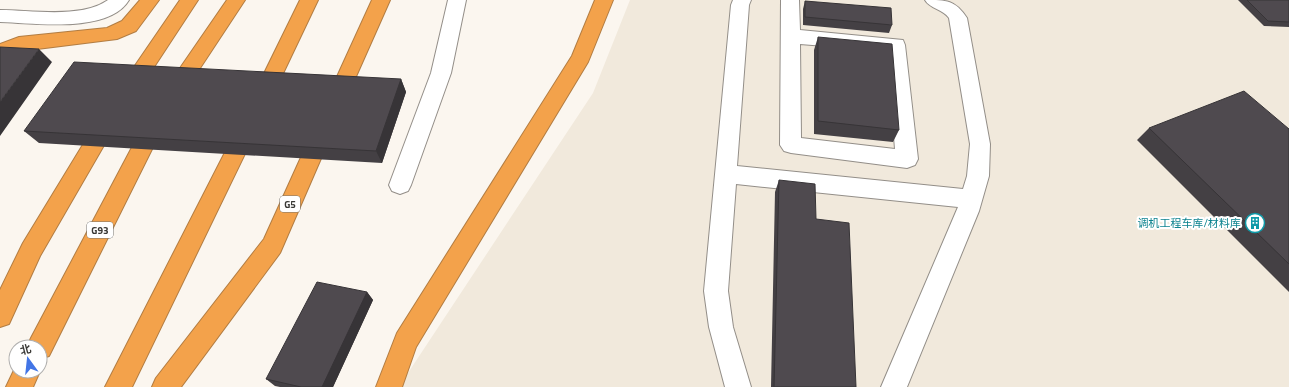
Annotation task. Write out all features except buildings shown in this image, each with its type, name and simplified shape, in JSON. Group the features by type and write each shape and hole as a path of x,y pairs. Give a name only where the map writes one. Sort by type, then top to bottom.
{"highway":[{"path":"0,51 19,44 110,34 129,26 150,0"},
{"path":"0,316 9,280 31,250 82,162 189,0"},
{"name":"G93","path":"44,339 160,113 236,0"},
{"path":"118,387 309,0"},
{"name":"G5","path":"165,387 272,246 381,0"},
{"path":"389,387 406,341 581,57 604,0"}],"street":[{"path":"0,16 69,18 104,12 120,0"},
{"path":"400,185 441,73 457,0"},
{"path":"738,387 717,304 726,174 740,5 742,0"},
{"path":"790,0 790,36 791,145 907,158 896,45 790,36"},
{"path":"894,387 972,199 978,176 980,144 958,18 953,10 934,0"},
{"path":"726,174 972,199"}],"shaded area":[{"path":"630,0 1289,0 1289,387 401,387 402,382 593,93"}],"place":[{"name":"调机工程车库/材料库","path":"1255,223"}]}
